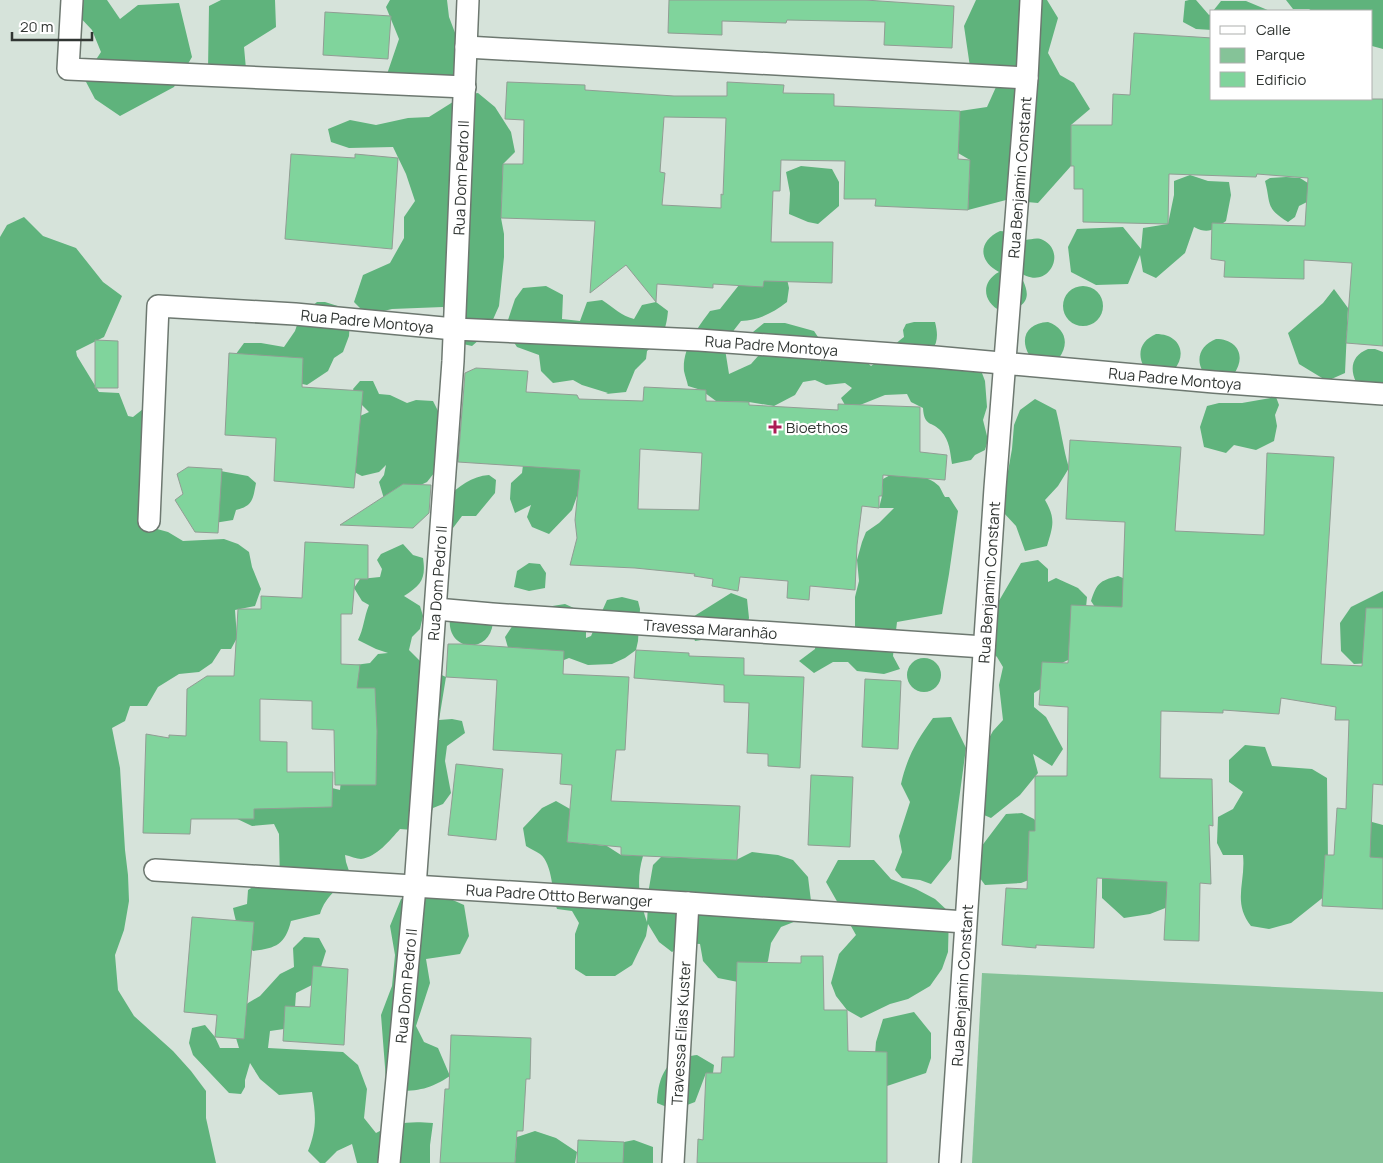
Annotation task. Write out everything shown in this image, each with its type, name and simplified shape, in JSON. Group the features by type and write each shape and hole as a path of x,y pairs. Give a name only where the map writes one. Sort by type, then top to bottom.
{"street":[{"path":"72,0 68,69 465,87"},
{"name":"Rua Dom Pedro II","path":"389,1163 414,887 436,609 454,329 468,0"},
{"name":"Rua Benjamin Constant","path":"950,1163 984,647 1027,78 1031,0"},
{"path":"466,47 1027,78"},
{"name":"Rua Padre Montoya","path":"150,521 158,306 295,314 454,329 698,340 1006,362 1214,382 1383,394"},
{"name":"Travessa Maranhão","path":"436,609 984,647"},
{"name":"Rua Padre Ottto Berwanger","path":"155,870 965,922"},
{"name":"Travessa Elias Kuster","path":"672,1163 688,903"}],"green space":[{"path":"79,0 107,0 120,19 138,5 179,3 192,57 174,87 120,116 95,99 84,78 101,52 92,30 75,12"},
{"path":"221,0 275,0 276,27 244,47 246,69 208,70 209,6"},
{"path":"390,0 447,0 449,17 465,59 451,88 386,77 399,39 386,7"},
{"path":"976,0 1047,0 1058,18 1048,53 1060,75 1074,83 1090,109 1071,125 1071,166 1038,203 1006,200 968,210 970,160 958,153 960,111 987,107 996,87 970,67 964,26"},
{"path":"1196,0 1210,14 1210,30 1196,29 1183,22 1185,1"},
{"path":"1286,0 1383,0 1383,49 1373,46 1373,10 1293,9"},
{"path":"1221,1 1246,1 1268,10 1214,10"},
{"path":"478,93 495,107 511,132 515,152 503,164 501,218 504,234 504,257 499,306 487,333 472,346 454,342 443,307 392,309 367,315 354,302 363,275 390,263 404,238 404,217 415,201 406,174 393,147 349,148 331,142 328,129 350,120 376,125 408,118 429,117 464,95"},
{"path":"801,166 832,169 839,182 839,206 818,224 789,214 790,193 786,172"},
{"path":"1190,175 1208,181 1229,182 1231,195 1226,221 1215,229 1208,231 1194,227 1185,253 1156,278 1143,272 1140,255 1128,284 1096,285 1071,272 1068,247 1077,229 1123,227 1141,249 1143,228 1168,224 1174,195 1174,181"},
{"path":"1270,178 1300,178 1311,185 1307,202 1299,206 1295,217 1288,222 1272,209 1265,181"},
{"path":"24,217 43,236 76,248 103,282 122,296 104,337 76,351 77,356 99,392 119,393 128,416 133,417 143,409 145,400 146,526 168,532 183,541 224,539 238,544 249,552 252,567 261,589 255,606 235,610 237,638 231,649 221,649 212,663 199,672 179,674 158,687 147,706 130,706 125,721 112,728 120,768 129,901 124,930 115,955 118,990 134,1016 173,1051 206,1091 206,1118 216,1163 0,1163 0,237 7,225"},
{"path":"1000,231 1024,240 1043,240 1051,246 1054,254 1054,262 1051,269 1045,275 1037,278 1017,270 1026,288 1026,298 1020,306 1001,311 990,303 987,298 986,292 989,281 999,272 987,262 983,251 984,245 988,240"},
{"path":"759,274 787,279 789,288 787,302 766,315 741,321 734,330 725,349 729,374 751,364 759,355 753,332 764,323 785,323 814,331 824,346 820,362 823,357 864,359 871,366 904,337 903,330 906,324 935,322 937,337 932,351 954,364 982,373 985,381 987,407 983,420 988,440 985,450 975,455 971,460 952,464 949,447 944,435 938,428 927,421 923,408 911,402 907,394 885,395 855,407 845,405 841,398 852,388 845,383 826,385 815,380 803,382 795,395 774,406 749,402 716,401 701,390 688,386 684,363 688,347 696,331 710,311 720,309 739,285"},
{"path":"546,286 563,295 562,319 580,321 587,302 602,300 621,314 634,319 642,305 656,302 668,311 663,334 647,351 646,359 635,370 626,392 606,394 608,393 582,385 573,380 553,383 541,371 539,355 517,347 505,329 515,299 523,288"},
{"path":"1087,286 1094,289 1100,295 1103,306 1102,314 1094,323 1087,326 1079,326 1072,323 1064,314 1063,302 1066,295 1075,287"},
{"path":"1334,289 1348,308 1345,373 1327,381 1299,364 1288,333 1323,303"},
{"path":"317,302 325,302 344,308 350,321 349,336 343,352 334,358 328,371 307,385 293,382 233,358 244,343 261,343 284,347 295,331 300,316"},
{"path":"1048,322 1058,328 1064,337 1064,347 1059,358 1029,355 1025,342 1027,332 1035,325"},
{"path":"1156,334 1170,337 1179,346 1181,351 1180,357 1174,370 1144,367 1141,356 1142,347 1147,340"},
{"path":"1216,339 1230,342 1238,350 1239,362 1233,375 1203,372 1200,362 1201,352 1203,348"},
{"path":"1368,349 1383,352 1383,387 1356,382 1354,377 1353,367 1356,358"},
{"path":"360,381 373,381 379,394 390,395 407,403 416,400 433,401 442,419 442,463 427,482 385,502 379,482 384,475 386,465 379,472 362,476 352,471 351,420 369,412 358,401 353,389"},
{"path":"1276,397 1279,405 1275,415 1277,426 1274,441 1256,450 1234,445 1226,453 1204,447 1200,427 1207,406 1219,403 1242,403"},
{"path":"1035,399 1056,410 1069,468 1058,486 1045,500 1052,518 1051,533 1047,546 1025,551 1016,526 1003,512 1014,425 1020,410"},
{"path":"581,455 589,505 577,496 572,510 549,534 532,527 527,517 531,505 515,513 510,499 511,483 522,473 524,457"},
{"path":"215,470 248,476 256,483 251,501 246,506 236,510 233,520 208,524"},
{"path":"892,474 929,479 939,486 945,497 949,497 958,511 942,614 897,622 893,656 900,669 884,674 857,671 848,662 833,662 814,673 799,661 815,649 818,628 855,627 855,597 859,581 857,560 866,532 879,523 894,508 879,508 883,479"},
{"path":"489,475 496,480 495,493 476,516 462,516 453,528 446,525 446,498 460,486 471,480"},
{"path":"403,544 413,555 423,558 424,565 423,576 419,584 404,596 420,606 423,616 420,629 412,637 409,650 428,669 446,677 439,720 452,719 462,721 465,733 447,746 445,761 451,793 443,804 433,808 428,822 413,830 400,829 383,847 367,858 358,859 345,855 350,874 329,897 320,914 291,921 286,935 278,944 274,947 253,951 245,942 233,908 247,904 248,890 261,882 280,883 279,834 274,824 252,826 231,816 328,787 340,790 348,709 355,665 370,663 378,654 388,653 358,640 369,605 362,601 354,588 360,579 380,577 382,569 377,560 381,554"},
{"path":"1038,560 1048,569 1048,582 1056,578 1078,588 1087,597 1085,618 1076,656 1062,663 1047,685 1034,693 1034,707 1046,717 1063,749 1052,766 1033,754 1038,773 1020,795 991,818 977,812 979,756 993,731 1003,720 999,685 1003,667 991,651 993,611 1021,563"},
{"path":"529,563 540,564 546,573 545,588 529,591 514,587 517,571"},
{"path":"1118,576 1135,583 1144,605 1099,613 1091,601 1097,586 1107,579"},
{"path":"1383,591 1383,642 1371,663 1354,664 1341,651 1340,623 1351,607"},
{"path":"731,593 747,599 749,618 744,636 695,641 688,620"},
{"path":"622,597 638,601 640,609 636,650 625,658 612,664 588,665 569,658 559,662 510,655 505,637 515,622 546,607 565,604 589,615 586,622 586,638 591,636 607,600"},
{"path":"450,618 493,623 490,634 484,641 477,645 468,645 461,643 454,637"},
{"path":"924,658 936,663 941,675 936,687 924,692 912,687 907,675 912,663"},
{"path":"951,717 966,748 951,859 931,884 920,880 902,878 895,870 902,852 899,836 910,802 901,784 903,774 913,749 933,718"},
{"path":"1245,745 1265,747 1272,766 1312,769 1327,778 1328,863 1335,888 1291,923 1269,929 1251,926 1242,909 1243,855 1223,855 1217,843 1218,817 1233,809 1243,792 1229,782 1229,760"},
{"path":"556,801 570,809 568,842 607,846 621,855 643,856 639,889 647,922 649,888 653,865 661,857 736,860 752,852 778,855 793,860 808,877 811,901 809,916 781,927 771,943 768,961 753,985 718,978 703,961 700,944 685,943 672,952 659,942 648,924 646,936 632,965 615,976 586,976 575,969 575,934 579,923 572,911 557,909 552,880 547,865 540,854 526,846 523,828 542,808"},
{"path":"1022,813 1034,819 1041,828 1034,878 1021,883 985,885 974,870 981,847 1006,814"},
{"path":"1372,822 1383,825 1383,864 1366,874 1365,826"},
{"path":"1178,857 1173,905 1150,914 1124,918 1102,898 1102,872"},
{"path":"838,860 874,860 891,879 935,899 949,912 948,952 942,969 930,986 908,999 890,1004 861,1018 847,1010 836,996 831,983 839,954 856,935 826,882"},
{"path":"428,889 464,905 469,936 460,954 426,959 430,983 416,1026 424,1042 438,1048 450,1076 424,1088 396,1091 386,1080 381,1015 392,986 395,955 390,926 401,899"},
{"path":"304,937 319,938 326,951 321,967 312,985 296,993 294,1022 284,1029 270,1031 268,1048 343,1052 358,1065 367,1089 364,1118 376,1133 403,1123 433,1123 430,1163 357,1163 352,1144 337,1151 325,1163 320,1163 308,1151 315,1122 312,1092 279,1095 260,1079 250,1063 245,1087 241,1094 229,1093 193,1055 189,1043 192,1028 205,1025 215,1037 220,1048 239,1048 233,1028 237,1013 248,1003 260,996 280,974 294,967 293,948"},
{"path":"982,973 1383,992 1383,1163 972,1163"},
{"path":"914,1012 931,1033 931,1058 926,1073 887,1086 874,1067 876,1042 883,1019"},
{"path":"697,1055 714,1065 713,1073 706,1073 695,1102 674,1110 657,1103 661,1078 667,1067 679,1058"},
{"path":"535,1131 556,1138 577,1152 575,1163 515,1163 517,1137"},
{"path":"634,1140 653,1147 653,1163 612,1163 624,1142"}],"building":[{"path":"669,0 865,0 954,6 952,48 884,45 885,22 787,20 786,23 722,21 722,35 668,33"},
{"path":"325,12 391,16 388,59 323,55"},
{"path":"1134,33 1210,38 1210,100 1383,99 1383,346 1346,343 1352,263 1304,260 1304,279 1224,277 1225,261 1211,259 1212,223 1305,226 1308,178 1257,174 1256,177 1169,174 1168,224 1083,222 1083,189 1074,189 1074,166 1071,166 1071,125 1112,125 1113,94 1130,95"},
{"path":"507,82 585,85 585,90 674,96 727,96 727,82 784,85 783,93 834,94 834,106 960,111 958,159 970,160 968,210 875,206 876,199 844,199 845,161 781,160 780,191 773,191 771,242 833,242 832,283 764,281 763,287 713,284 713,288 657,284 656,302 626,265 590,293 595,221 501,218 503,164 523,164 524,120 505,119","holes":["664,117 726,118 721,208 662,205 665,173 660,172"]},
{"path":"291,154 355,158 355,154 398,158 392,249 285,239"},
{"path":"95,340 118,341 118,388 95,388"},
{"path":"229,353 303,358 302,387 363,391 354,488 274,481 276,438 225,435"},
{"path":"476,368 528,371 526,392 577,395 579,399 643,401 644,387 706,390 706,401 749,402 749,405 838,410 838,404 920,407 920,452 947,455 945,480 883,475 882,496 879,496 879,508 862,506 857,545 855,590 810,586 809,600 787,598 788,581 740,577 738,591 712,586 713,579 694,576 695,574 635,568 570,565 577,538 575,520 580,470 458,462 465,373","holes":["640,449 702,453 699,510 638,509"]},
{"path":"1070,440 1181,447 1175,531 1264,535 1267,453 1334,457 1321,664 1362,666 1366,608 1383,608 1383,785 1373,784 1370,857 1383,858 1383,909 1322,906 1325,855 1334,855 1337,808 1346,809 1349,720 1335,720 1336,707 1281,698 1279,714 1223,710 1223,713 1161,711 1160,778 1212,779 1213,826 1209,825 1211,884 1200,883 1199,941 1164,940 1167,882 1097,878 1094,948 1036,945 1036,948 1002,945 1006,888 1027,889 1029,831 1035,831 1035,776 1067,776 1068,707 1039,705 1042,662 1068,663 1071,605 1122,607 1125,522 1066,519"},
{"path":"188,467 222,469 218,533 195,532 175,500 183,494 177,474"},
{"path":"403,484 431,485 429,513 413,528 340,525"},
{"path":"305,542 368,545 368,579 355,579 352,614 341,614 341,664 360,665 357,688 375,688 377,731 376,785 335,785 334,730 312,729 312,701 260,699 260,741 287,742 287,772 333,772 332,807 254,809 254,819 191,819 190,834 143,833 146,734 169,738 169,735 186,736 187,689 207,676 234,676 238,609 261,609 261,596 302,598"},
{"path":"448,644 564,651 563,674 629,677 625,750 616,750 611,801 740,806 737,860 621,855 621,847 567,842 572,785 560,784 562,754 493,750 497,680 446,677"},
{"path":"636,650 689,653 689,656 744,658 744,675 804,677 800,768 768,766 768,754 747,753 749,703 724,702 724,685 634,678"},
{"path":"865,679 901,681 898,749 862,747"},
{"path":"456,764 503,769 496,840 448,835"},
{"path":"811,775 853,777 850,847 808,845"},
{"path":"192,917 254,922 244,1039 215,1037 217,1015 184,1012"},
{"path":"801,956 823,956 824,1010 847,1010 848,1051 887,1052 887,1163 697,1163 698,1139 703,1140 706,1073 721,1073 722,1057 734,1057 737,962 801,963"},
{"path":"313,966 348,969 344,1045 283,1041 285,1006 310,1007"},
{"path":"451,1035 531,1038 530,1079 526,1079 523,1131 517,1131 515,1163 440,1163 445,1089 449,1089"},
{"path":"578,1140 624,1142 623,1163 577,1163"}],"place":[{"name":"Bioethos","path":"775,427"}]}
